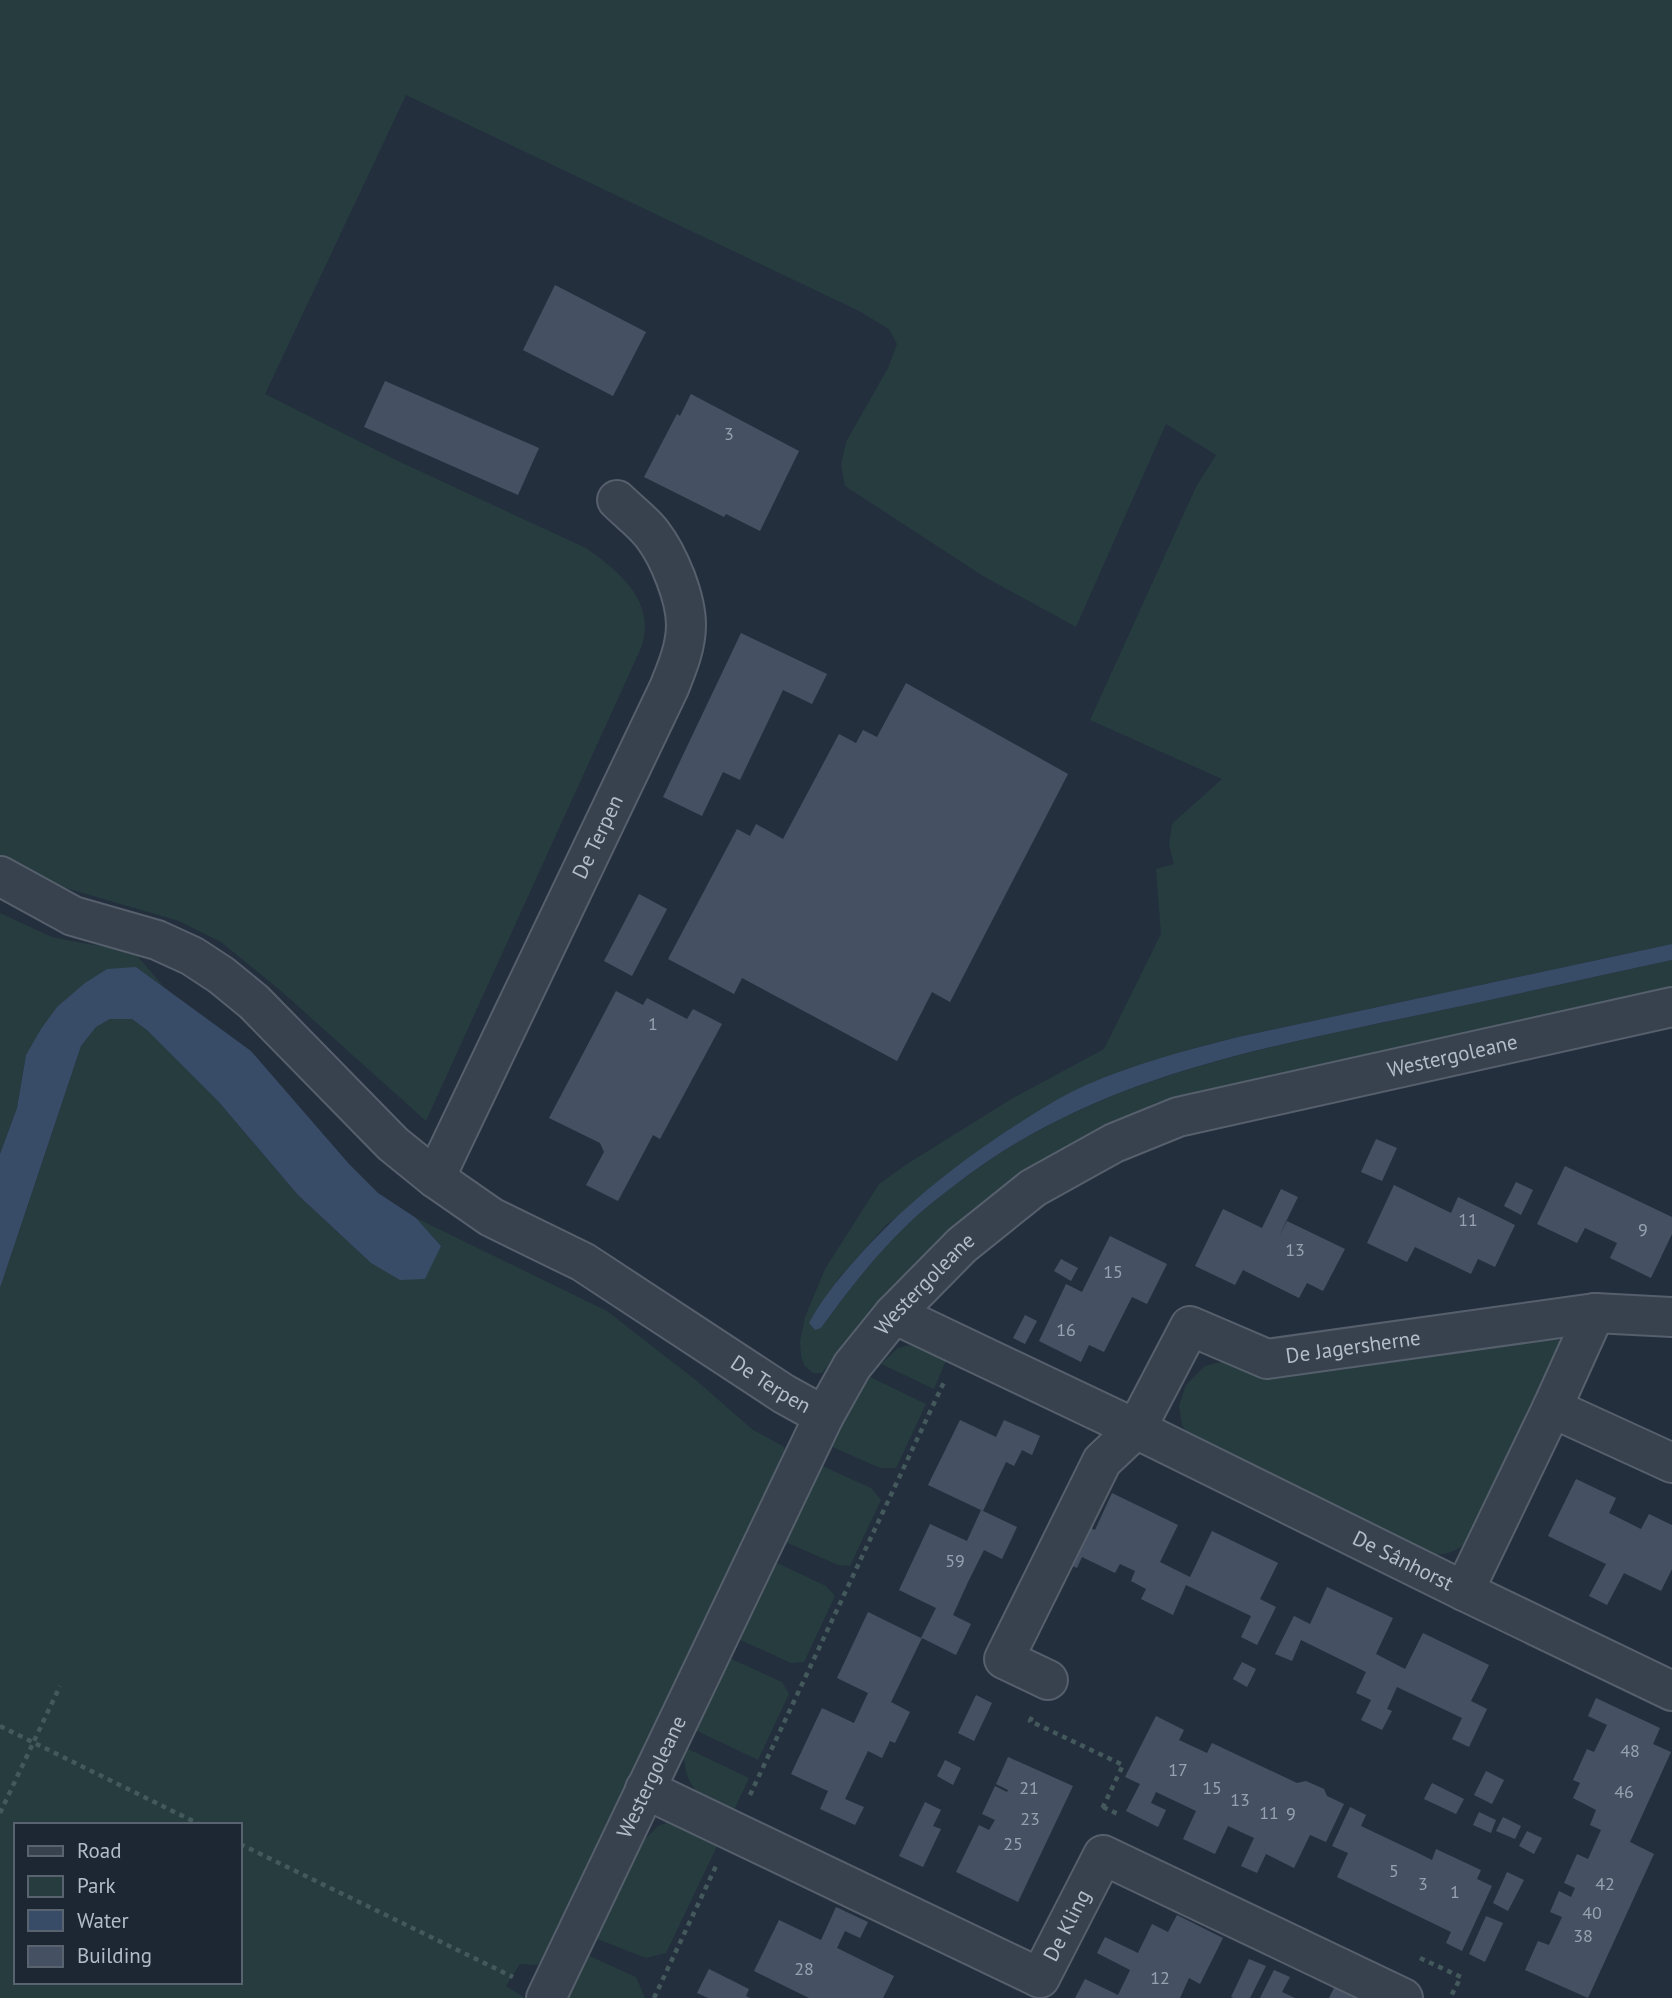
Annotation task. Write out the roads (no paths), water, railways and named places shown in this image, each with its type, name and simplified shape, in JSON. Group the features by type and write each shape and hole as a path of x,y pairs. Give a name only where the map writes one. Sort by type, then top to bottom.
{"street":[{"name":"De Terpen","path":"435,1178 669,688 682,655 686,625 679,588 667,559 652,533 617,500"},
{"name":"De Terpen","path":"0,876 73,916 157,940 192,956 221,975 254,1002 393,1144 435,1178 491,1217 583,1262 784,1394 824,1416"},
{"name":"Westergoleane","path":"547,1996 824,1416 852,1366 894,1314 962,1245 1033,1188 1114,1143 1178,1117 1672,1007"},
{"name":"De Jagersherne","path":"1136,1429 1190,1326 1266,1359 1595,1313 1672,1317"},
{"path":"1464,1591 1595,1313"},
{"name":"De Sânhorst","path":"894,1314 1672,1691"},
{"path":"1552,1408 1672,1463"},
{"path":"1048,1680 1004,1658 1102,1461 1136,1429"},
{"name":"De Kling","path":"645,1788 1035,1988 1103,1855 1403,1998"}],"water":[{"path":"1672,944 1672,960 1241,1055 1122,1092 1064,1117 1009,1148 930,1205 883,1250 821,1328 815,1330 809,1323 825,1297 850,1266 912,1203 994,1140 1050,1104 1104,1077 1180,1052 1238,1037"},
{"path":"136,967 251,1051 349,1164 378,1193 416,1218 441,1246 425,1279 400,1280 371,1263 298,1195 218,1101 148,1031 132,1019 110,1019 96,1027 81,1046 0,1288 0,1154 17,1108 26,1055 57,1007 85,983 107,969"}]}
